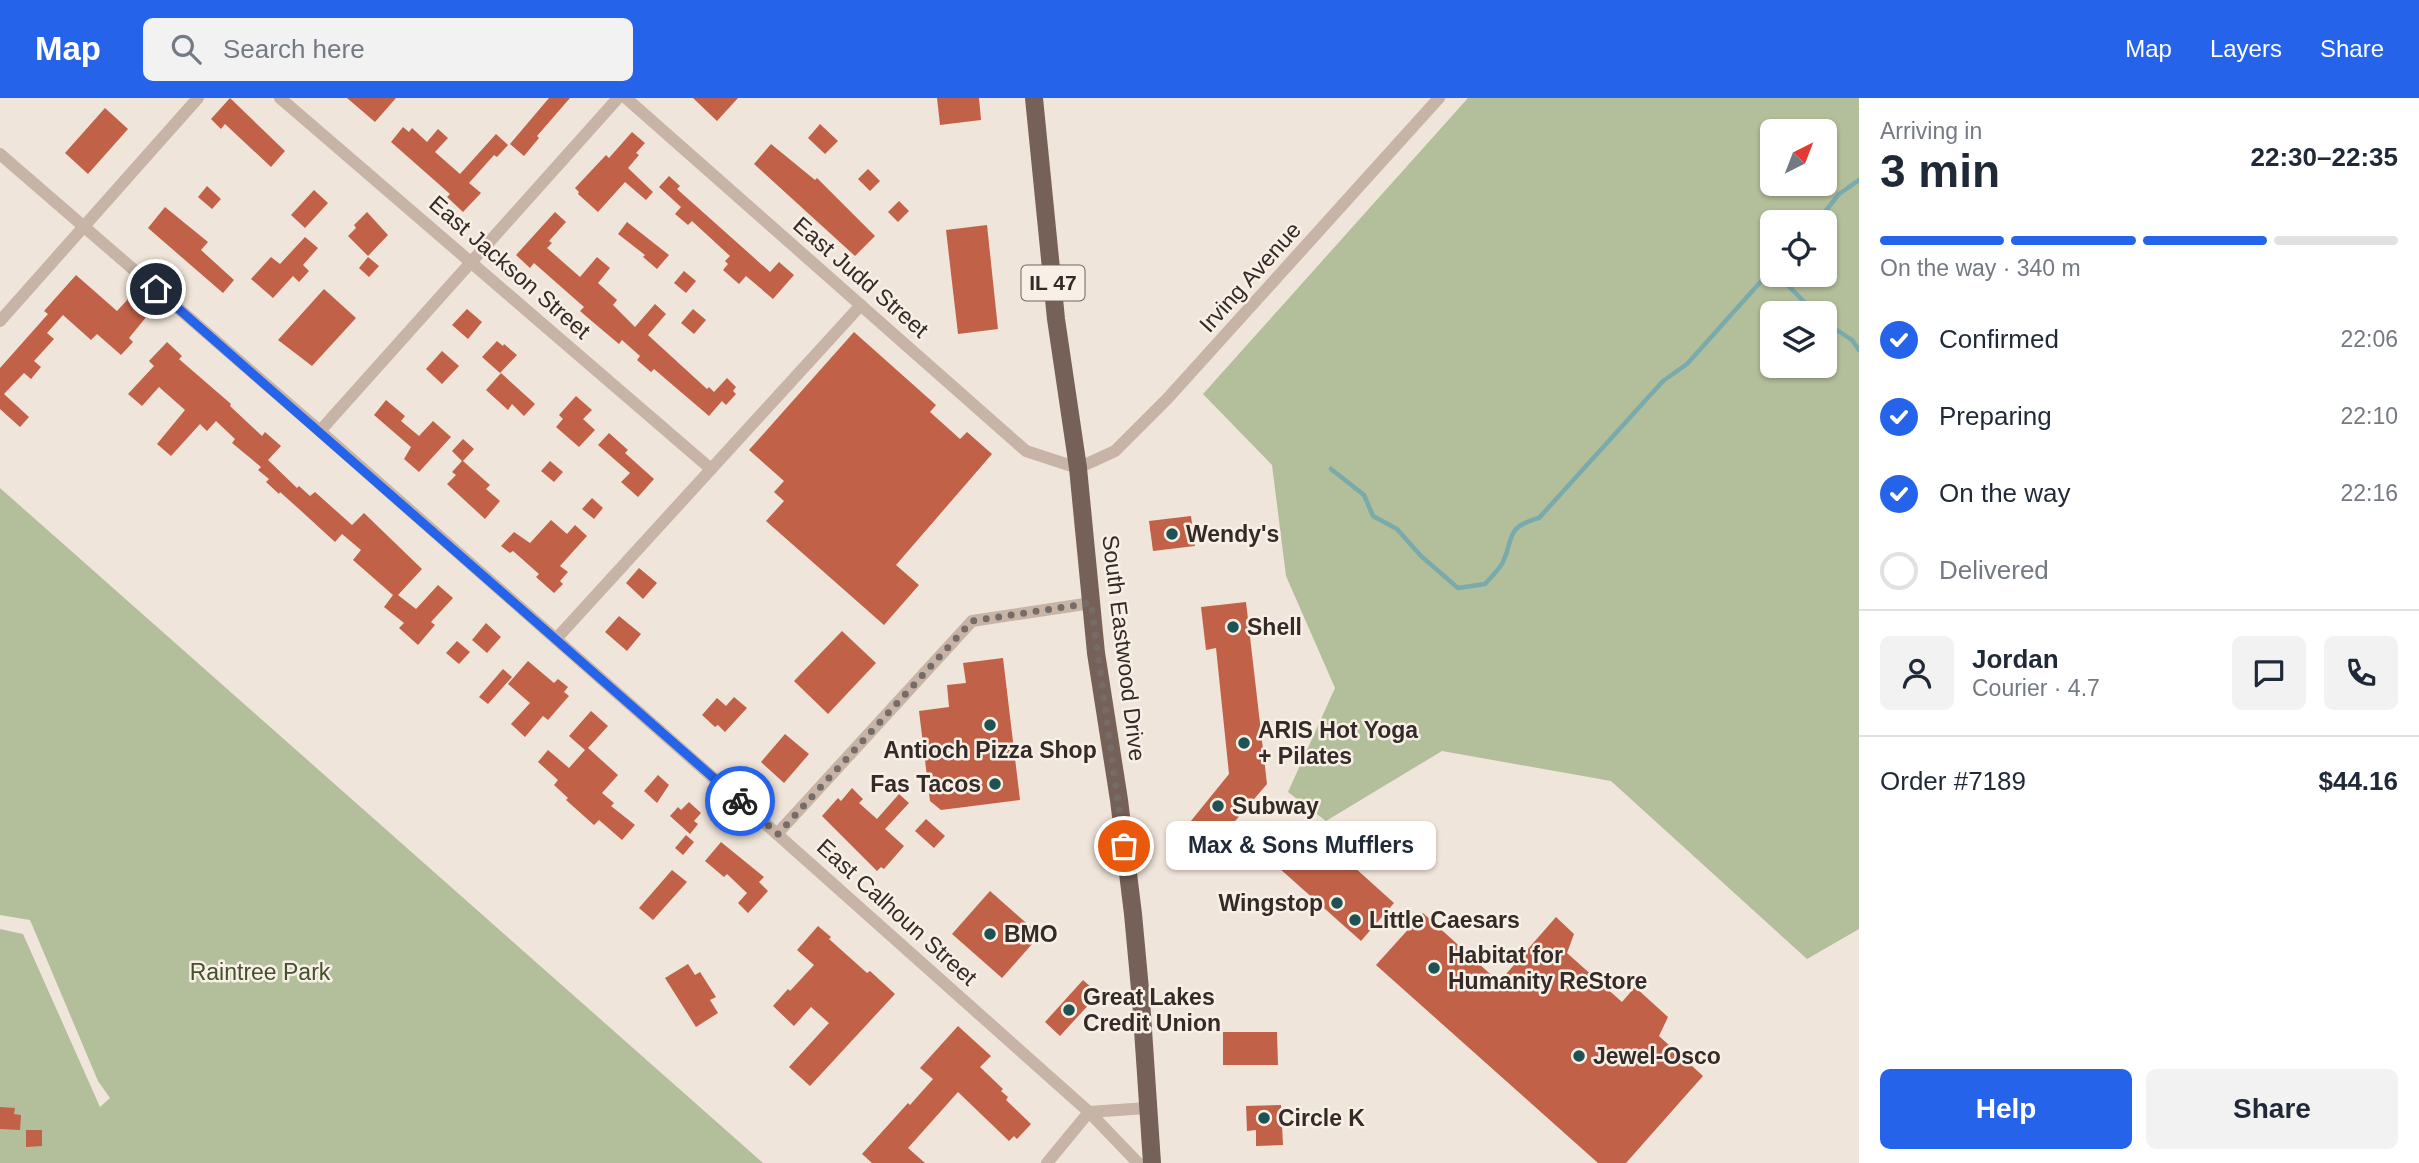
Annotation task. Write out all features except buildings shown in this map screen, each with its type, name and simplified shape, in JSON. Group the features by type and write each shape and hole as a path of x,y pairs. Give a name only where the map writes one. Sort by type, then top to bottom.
{"main road":[{"name":"South Eastwood Drive","path":"1034,98 1056,319 1078,468 1091,603 1133,914 1152,1163"}],"street":[{"path":"0,321 198,98"},
{"name":"East Jackson Street","path":"280,98 711,469"},
{"path":"320,431 618,98"},
{"name":"East Judd Street","path":"626,98 1026,451 1078,468"},
{"name":"Irving Avenue","path":"1078,468 1115,451 1168,398 1439,98"},
{"name":"East Calhoun Street","path":"0,154 778,834 1089,1112 1138,1163"},
{"path":"556,639 861,306"},
{"path":"778,834 972,621 1091,603"},
{"path":"1047,1163 1089,1112 1147,1108"}],"green space":[{"path":"1468,98 1859,98 1859,929 1807,959 1611,781 1442,751 1326,821 1288,792 1335,688 1286,576 1272,465 1203,394"},
{"name":"Raintree Park","path":"0,488 763,1163 0,1163 0,929 23,934 100,1107 110,1098 98,1081 30,920 0,915"}],"waterway":[{"path":"1826,210 1839,194 1859,180"},
{"path":"1331,469 1364,495 1373,516 1397,529 1421,556 1458,588 1485,584 1503,562 1512,534 1521,525 1539,518 1663,381 1687,364 1760,283"},
{"path":"1790,287 1803,301"},
{"path":"1837,330 1852,340 1859,350"}],"way so far":[{"path":"740,801 778,834 972,621 1091,603 1124,846"}],"place":[{"name":"Wendy's","path":"1172,534"},
{"name":"Shell","path":"1233,627"},
{"name":"Antioch Pizza Shop","path":"990,725"},
{"name":"ARIS Hot Yoga + Pilates","path":"1244,743"},
{"name":"Fas Tacos","path":"995,784"},
{"name":"Subway","path":"1218,806"},
{"name":"Max & Sons Mufflers","path":"1124,846"},
{"name":"Wingstop","path":"1337,903"},
{"name":"Little Caesars","path":"1355,920"},
{"name":"BMO","path":"990,934"},
{"name":"Habitat for Humanity ReStore","path":"1434,968"},
{"name":"Great Lakes Credit Union","path":"1069,1010"},
{"name":"Jewel-Osco","path":"1579,1056"},
{"name":"Circle K","path":"1264,1118"}],"route":[{"path":"156,289 740,801"}]}
